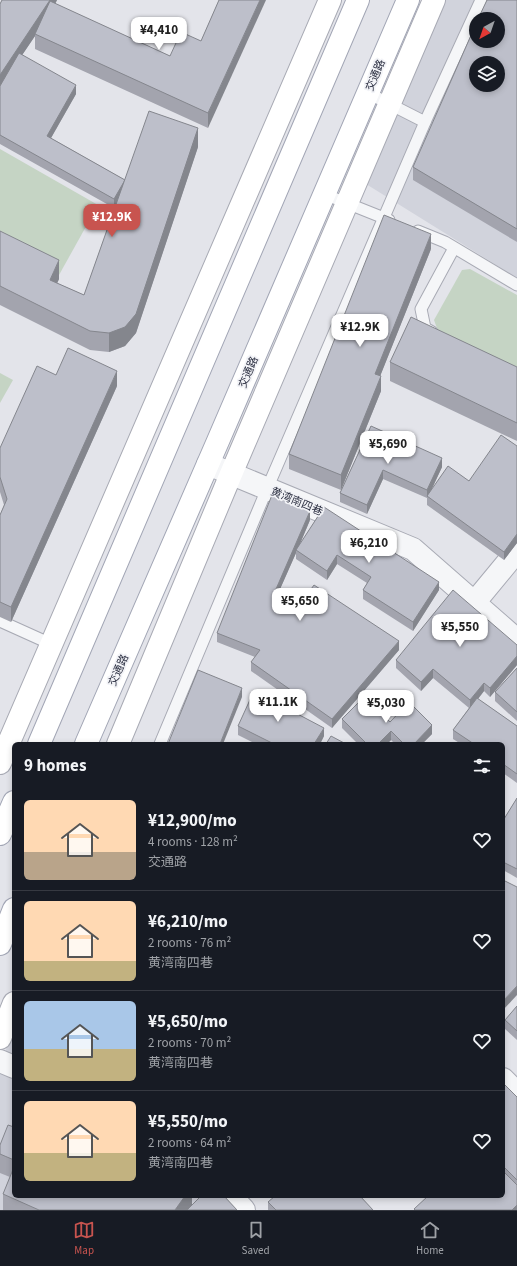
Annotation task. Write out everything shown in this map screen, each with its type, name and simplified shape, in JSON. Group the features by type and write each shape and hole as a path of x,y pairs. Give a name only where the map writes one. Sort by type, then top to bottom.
{"main road":[{"path":"0,763 330,0"},
{"path":"41,742 358,0"},
{"name":"交通路","path":"87,742 408,0"},
{"path":"119,742 231,474 434,0"},
{"path":"0,834 12,807"},
{"path":"0,944 12,914"},
{"path":"0,1038 12,1007"}],"street":[{"name":"黄湾南四巷","path":"208,464 413,549 517,640"},
{"path":"474,603 517,551"},
{"path":"0,1061 12,1066"},
{"path":"505,1080 517,1093"},
{"path":"233,1198 244,1210"}],"lane":[{"path":"161,742 383,218 481,0"},
{"path":"368,93 425,122"},
{"path":"324,194 397,223"},
{"path":"410,228 445,242 517,285"},
{"path":"444,339 424,328 421,309 454,248"},
{"path":"0,621 51,644"}],"shaded area":[{"path":"424,0 517,0 517,278 358,179"},
{"path":"12,1034 12,1198 217,1198 228,1210 0,1210 0,1065"}],"green space":[{"path":"0,149 98,205 59,275 0,241"},
{"path":"470,269 517,295 517,366 511,369 438,331 434,320 462,270"},
{"path":"0,373 13,380 0,403"}],"building":[{"path":"2,0 50,0 0,75 0,4"},
{"path":"219,0 260,0 208,113 35,34 50,1 170,56 181,32 201,41"},
{"path":"487,0 517,0 517,229 413,167 469,40 469,48 505,48 505,12 481,12"},
{"path":"19,53 76,85 47,136 125,180 114,199 0,135 0,86"},
{"path":"149,111 198,128 136,314 125,327 109,333 90,331 0,286 0,231 59,260 50,280 84,295"},
{"path":"384,215 431,234 375,374 381,376 341,475 289,454"},
{"path":"411,317 517,367 517,423 390,362"},
{"path":"68,348 117,371 11,607 0,602 0,515 7,499 0,477 0,448 37,366 56,375"},
{"path":"371,426 442,458 427,490 383,470 367,505 340,493"},
{"path":"501,435 517,446 517,534 504,552 427,496 448,466 469,481"},
{"path":"272,495 310,511 273,596 295,611 314,585 399,641 332,719 251,662 260,650 217,633"},
{"path":"324,507 439,582 413,622 363,590 371,577 337,555 327,571 296,550"},
{"path":"453,590 517,645 517,656 490,688 484,683 470,700 433,669 421,682 396,660"},
{"path":"517,668 517,712 495,692"},
{"path":"198,670 242,688 221,742 169,742"},
{"path":"254,691 324,728 315,742 270,742 238,726"},
{"path":"364,697 390,722 409,702 432,725 416,742 402,742 391,731 380,742 365,742 342,719"},
{"path":"477,698 517,726 517,774 505,765 505,742 471,742 453,730"},
{"path":"331,736 342,742 327,742"},
{"path":"517,798 517,869 505,863 505,817"},
{"path":"505,881 517,887 517,986 505,999"},
{"path":"517,1006 517,1031 505,1020"},
{"path":"505,1085 517,1097 517,1180 505,1168"},
{"path":"8,1125 12,1126 12,1159 0,1154 0,1145"},
{"path":"12,1172 12,1198 3,1194"},
{"path":"505,1173 517,1185 517,1205 512,1210 414,1209 426,1198 505,1198"},
{"path":"12,1198 184,1198 175,1210 39,1210"},
{"path":"199,1198 226,1198 237,1210 187,1210"},
{"path":"273,1198 362,1198 373,1210 276,1210 268,1202"}]}
